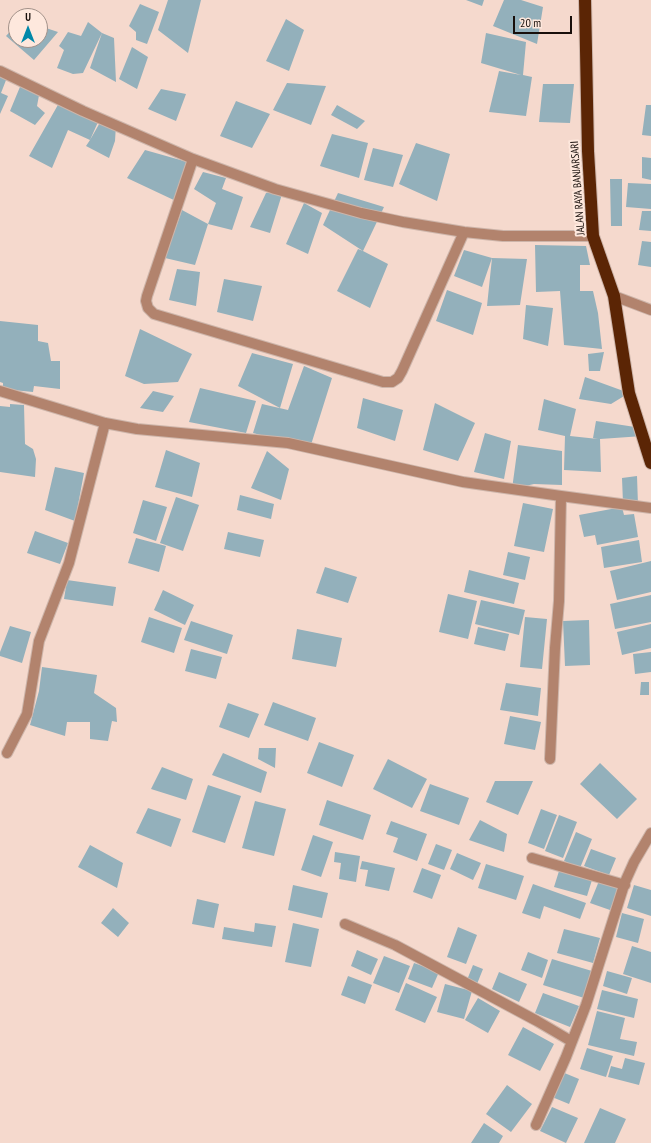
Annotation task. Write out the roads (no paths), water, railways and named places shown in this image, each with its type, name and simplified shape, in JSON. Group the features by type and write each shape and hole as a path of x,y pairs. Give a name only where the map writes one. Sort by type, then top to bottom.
{"highway":[{"name":"JALAN RAYA BANJARSARI","path":"586,0 588,151 593,236 614,296 629,393 651,463"}],"street":[{"path":"0,71 83,111 193,159 275,189 361,213 464,232 503,236 593,236"},
{"path":"193,159 147,296 146,301 148,308 154,314 383,382 392,382 398,378 402,371 464,232"},
{"path":"614,296 651,310"},
{"path":"0,391 105,423 137,429 288,443 463,482 651,508"},
{"path":"7,753 27,714 40,641 69,562 105,423"},
{"path":"550,759 555,648 559,601 561,496"},
{"path":"536,1125 566,1057 586,1005 610,926 634,862 651,833"},
{"path":"532,858 625,885"},
{"path":"345,924 395,944 571,1041"}]}
